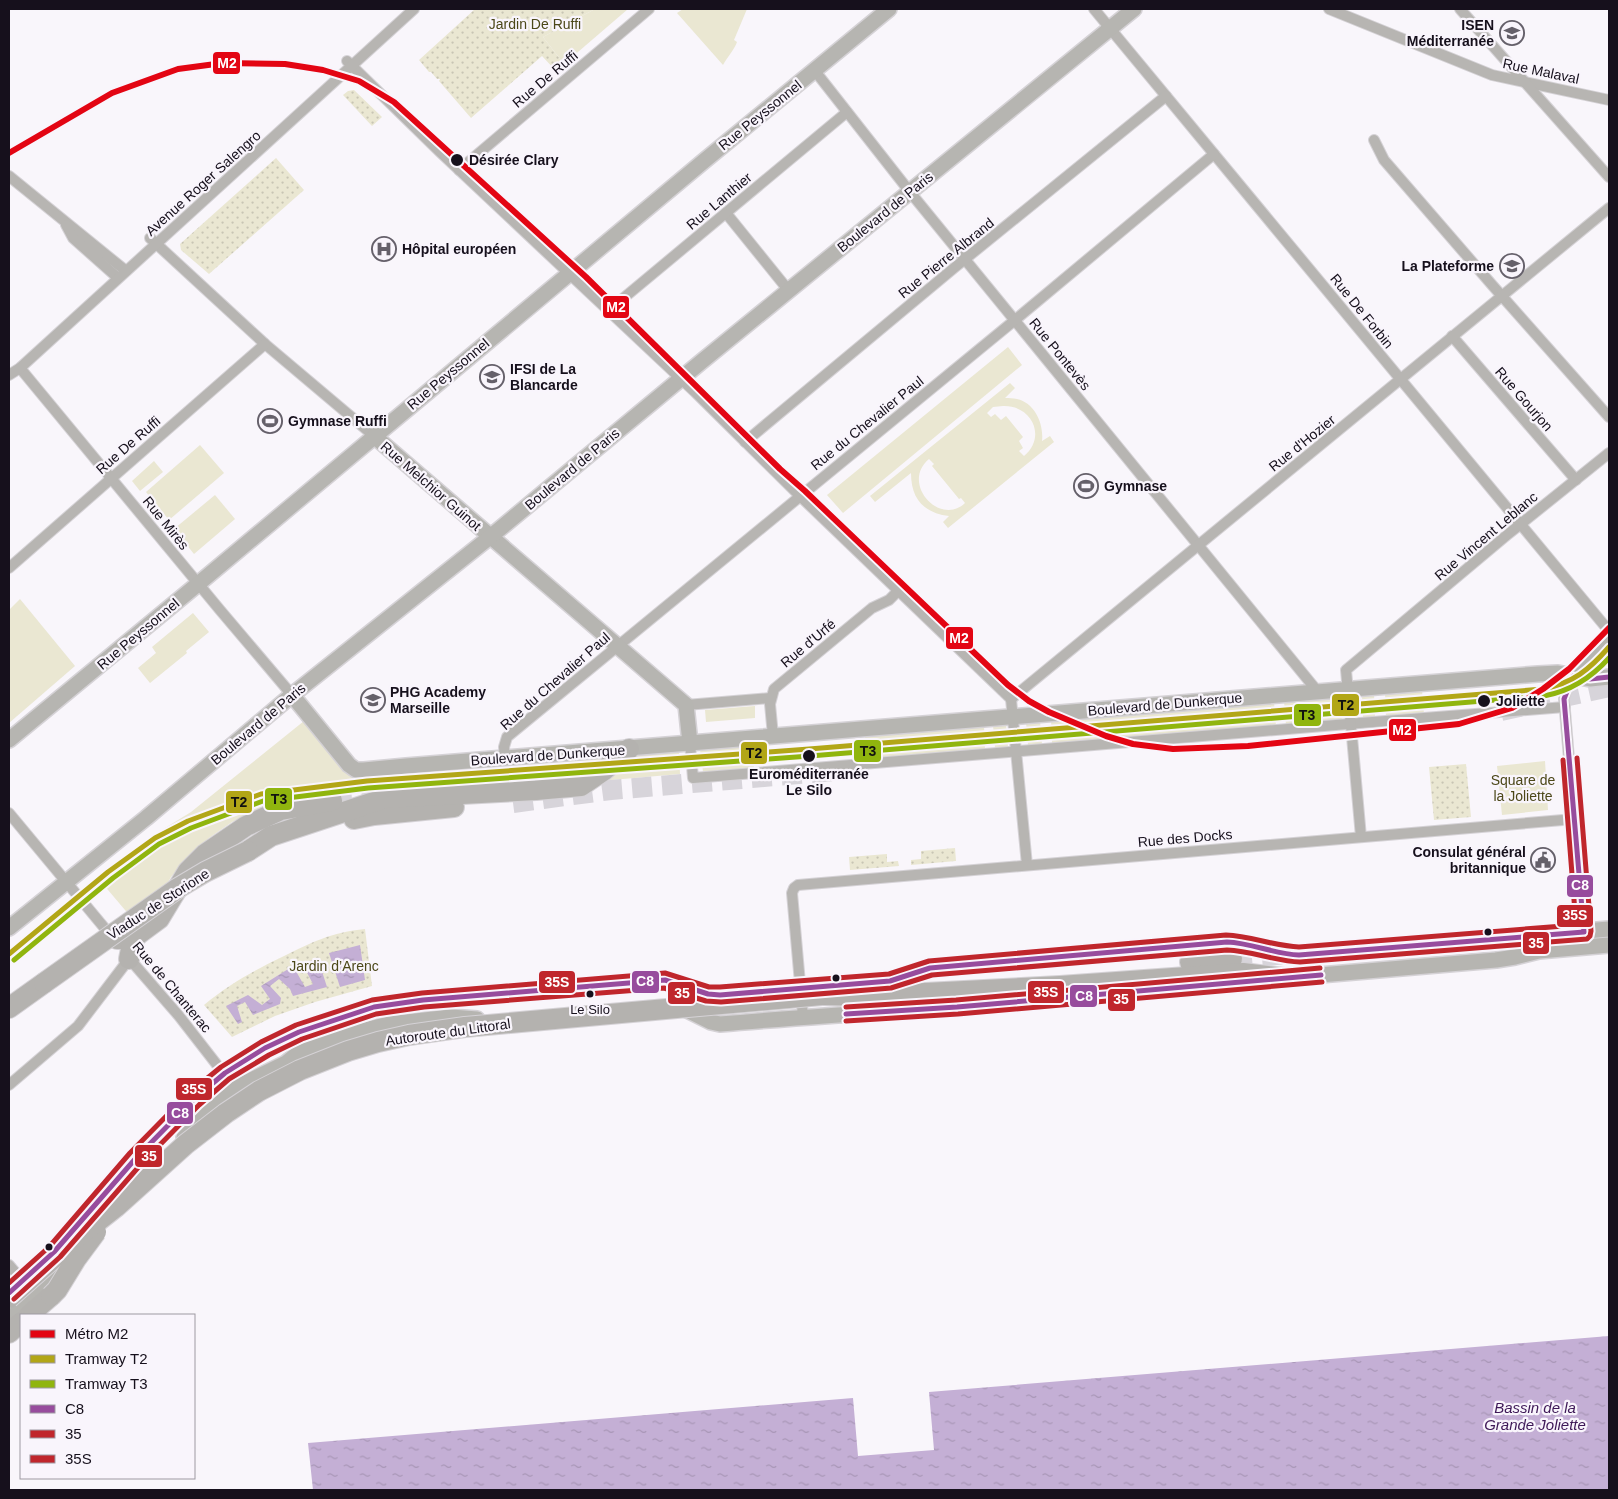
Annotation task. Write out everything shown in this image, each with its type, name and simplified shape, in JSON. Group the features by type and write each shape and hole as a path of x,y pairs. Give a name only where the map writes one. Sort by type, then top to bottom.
{"highway":[{"path":"335,812 386,798 574,787 587,782 629,749"},
{"path":"110,935 117,939 127,939 136,936 159,918 188,872 205,854 246,826 281,810 383,814 513,803"},
{"name":"Viaduc de Storione","path":"9,1008 178,888 204,872 248,851 287,837 335,812"},
{"path":"130,959 130,949 136,936"},
{"path":"991,984 1232,959"},
{"path":"991,984 1086,984 1243,973 1284,978"},
{"name":"Autoroute du Littoral","path":"9,1333 16,1302 57,1290 90,1239 116,1208 186,1144 226,1113 259,1091 300,1070 348,1051 409,1035 465,1027 822,995 991,984"}],"street":[{"name":"Avenue Roger Salengro","path":"9,375 20,368 122,274 153,241 349,64 414,9"},
{"name":"Rue De Ruffi","path":"459,170 649,9"},
{"name":"Rue Peyssonnel","path":"9,740 704,160 889,9"},
{"name":"Rue De Forbin","path":"1094,9 1609,631"},
{"name":"Boulevard de Paris","path":"9,928 1134,9"},
{"name":"Rue Malaval","path":"1329,9 1492,75 1609,100"},
{"path":"1460,9 1609,177"},
{"path":"349,64 680,380 695,392 898,592 1012,699 1027,865"},
{"name":"Rue Pontevès","path":"815,71 910,192 1200,545 1318,692"},
{"name":"Rue Pierre Albrand","path":"744,442 1166,96"},
{"name":"Rue Lanthier","path":"608,311 847,112"},
{"path":"1374,140 1384,160 1609,417"},
{"name":"Rue du Chevalier Paul","path":"505,758 504,747 508,737 1214,154"},
{"path":"9,176 65,222 73,238 122,274"},
{"name":"Rue d'Hozier","path":"1012,699 1609,208"},
{"path":"726,213 789,291"},
{"name":"Rue Melchior Guinot","path":"153,241 266,344 686,705"},
{"name":"Rue Gourjon","path":"1452,336 1576,480"},
{"name":"Rue De Ruffi","path":"9,568 111,477 266,344"},
{"name":"Rue Mirès","path":"20,368 292,695"},
{"name":"Rue Vincent Leblanc","path":"1348,689 1346,670 1609,453"},
{"name":"Rue d'Urfé","path":"771,698 774,689 872,608 889,600 898,592"},
{"path":"1584,939 1565,707 1566,692 1573,676 1609,637"},
{"name":"Boulevard de Dunkerque","path":"292,695 349,765 356,770 364,770 1553,673 1590,678 1609,677"},
{"path":"1348,689 1361,838"},
{"path":"773,736 771,698 686,705 693,778 1565,707"},
{"name":"Rue de Chanterac","path":"9,813 236,1088"},
{"name":"Rue des Docks","path":"800,988 792,893 798,885 1575,819"},
{"path":"16,1302 35,1295 201,1118 236,1088 316,1046 356,1032 389,1024 451,1017 468,1020 484,1019 668,1003 711,1022 720,1024 966,1007 1496,960 1584,939 1609,929"},
{"path":"9,1320 22,1281 54,1252 136,1158 194,1099 224,1073 265,1048 298,1032 350,1014 386,1005 665,980 708,994 720,995 890,981 930,968 1227,942 1246,943 1278,952 1299,955 1584,939 1609,945"},
{"path":"9,1085 78,1026 130,959"},
{"path":"800,988 803,1017"},
{"path":"9,1265 35,1295"}],"green space":[{"name":"Jardin De Ruffi","path":"475,9 595,9 543,37 564,64 556,71 542,56 471,118 439,81 440,79 437,79 429,72 419,60"},
{"path":"595,9 628,9 564,64 543,37"},
{"path":"683,9 747,9 734,40 737,42 723,65 677,13"},
{"path":"354,90 382,117 372,126 343,95 348,91"},
{"path":"276,158 304,190 209,274 181,250 180,244"},
{"path":"1008,347 1022,365 843,513 827,495"},
{"path":"1010,383 1015,388 1005,398 1017,399 1029,405 1040,421 1042,441 1050,436 1054,442 948,528 943,522 949,516 932,512 920,503 913,490 911,473 875,502 870,496","holes":["993,407 1013,407 1022,411 1033,424 1034,440 1031,448 1024,456 1019,451 1023,448 1019,441 1023,437 1006,416 1001,420 995,414 991,417 987,413","929,459 934,464 932,466 959,499 961,498 965,503 955,509 945,510 935,506 927,499 921,490 919,479 921,469"]},
{"path":"200,445 224,473 169,520 146,492"},
{"path":"154,461 163,472 140,491 132,481"},
{"path":"215,495 235,519 194,554 174,529"},
{"path":"20,599 75,666 9,723 9,610"},
{"path":"193,613 209,632 186,651 187,653 150,683 138,668 156,653 152,647"},
{"path":"1422,690 1424,714 1386,717 1385,693"},
{"path":"1374,694 1375,717 1364,719 1362,696"},
{"path":"1340,697 1342,721 1286,725 1284,701"},
{"path":"1274,702 1276,726 1052,743 1051,720"},
{"path":"755,706 755,718 706,722 705,710"},
{"path":"304,721 348,772 608,755 586,776 563,782 480,783 309,796 251,814 232,822 209,838 189,856 171,877 159,899 136,923 97,877 144,841 191,812"},
{"path":"1040,721 1042,744 1028,745 1026,722"},
{"path":"1006,724 1008,747 995,748 993,725"},
{"path":"984,726 985,749 867,758 865,736"},
{"path":"752,745 754,768 703,772 700,749"},
{"path":"679,750 680,774 600,781 632,754"},
{"name":"Square de la Joliette","path":"1545,761 1548,810 1502,815 1497,766"},
{"path":"1466,764 1471,817 1434,820 1429,767"},
{"path":"955,848 956,861 911,865 911,860 921,859 921,851"},
{"path":"887,854 887,862 898,861 899,866 850,870 849,857"},
{"name":"Jardin d’Arenc","path":"365,929 372,986 315,1002 275,1016 232,1037 204,1005 242,978 302,947 332,935"}],"water":[{"path":"360,945 365,980 340,987 329,953"},
{"path":"318,959 327,987 293,996 290,989 279,979 270,986 281,998 280,1004 253,1015 245,1002 237,1006 242,1022 238,1024 226,1006 248,995 262,1005 270,999 261,986 293,966 305,987 313,984 302,963"},
{"name":"Bassin de la Grande Joliette","path":"1609,1336 1609,1490 313,1490 308,1443 853,1398 858,1456 934,1450 929,1392"}],"tunnel":[{"path":"1501,711 1609,687"},
{"path":"513,803 611,790 835,771"},
{"path":"332,801 376,798"},
{"path":"1232,959 1289,954"}],"tram line":[{"name":"T2","path":"9,954 108,872 155,838 188,821 261,794 367,781 809,749 1543,689 1563,683 1580,674 1609,647"},
{"name":"T3","path":"14,960 113,878 159,844 191,828 263,801 368,788 810,756 1544,696 1563,691 1580,683 1609,658"},
{"path":"893,742 925,746"},
{"path":"711,762 753,753"}],"metro line":[{"name":"M2","path":"9,153 112,93 178,69 223,63 285,64 323,70 359,81 394,102 586,277 780,469 1008,685 1029,701 1049,712 1106,736 1133,744 1173,749 1248,746 1459,724 1512,708 1543,689 1569,669 1609,628"}],"transit line":[{"name":"C8","path":"9,1293 54,1252 136,1158 194,1099 225,1073 265,1048 299,1032 374,1007 423,1000 665,980 708,994 720,995 890,981 930,968 1227,942 1299,955 1584,932 1564,699 1573,676 1590,679 1609,677"},
{"name":"35","path":"14,1299 60,1257 142,1163 199,1105 229,1079 269,1055 302,1039 376,1014 424,1007 664,988 706,1001 721,1002 891,988 932,975 1227,950 1300,962 1587,939 1591,931 1577,758"},
{"name":"35S","path":"9,1283 49,1247 130,1153 189,1093 221,1067 261,1042 296,1025 372,1000 422,993 665,973 709,987 720,987 889,974 929,961 1226,935 1299,947 1576,925 1563,760"},
{"name":"35S","path":"846,1007 956,1000 1320,968"},
{"name":"C8","path":"846,1014 957,1007 1321,975"},
{"name":"35","path":"846,1021 958,1014 1322,982"}],"place":[{"name":"ISEN Méditerranée","path":"1512,33"},
{"name":"Désirée Clary","path":"457,160"},
{"name":"Hôpital européen","path":"384,249"},
{"name":"La Plateforme","path":"1512,266"},
{"name":"IFSI de La Blancarde","path":"492,377"},
{"name":"Gymnase Ruffi","path":"270,421"},
{"name":"Gymnase","path":"1086,486"},
{"name":"PHG Academy Marseille","path":"373,700"},
{"name":"Joliette","path":"1484,701"},
{"name":"Euroméditerranée Le Silo","path":"809,756"},
{"name":"Consulat général britannique","path":"1543,860"},
{"name":"Le Silo","path":"590,994"}]}
